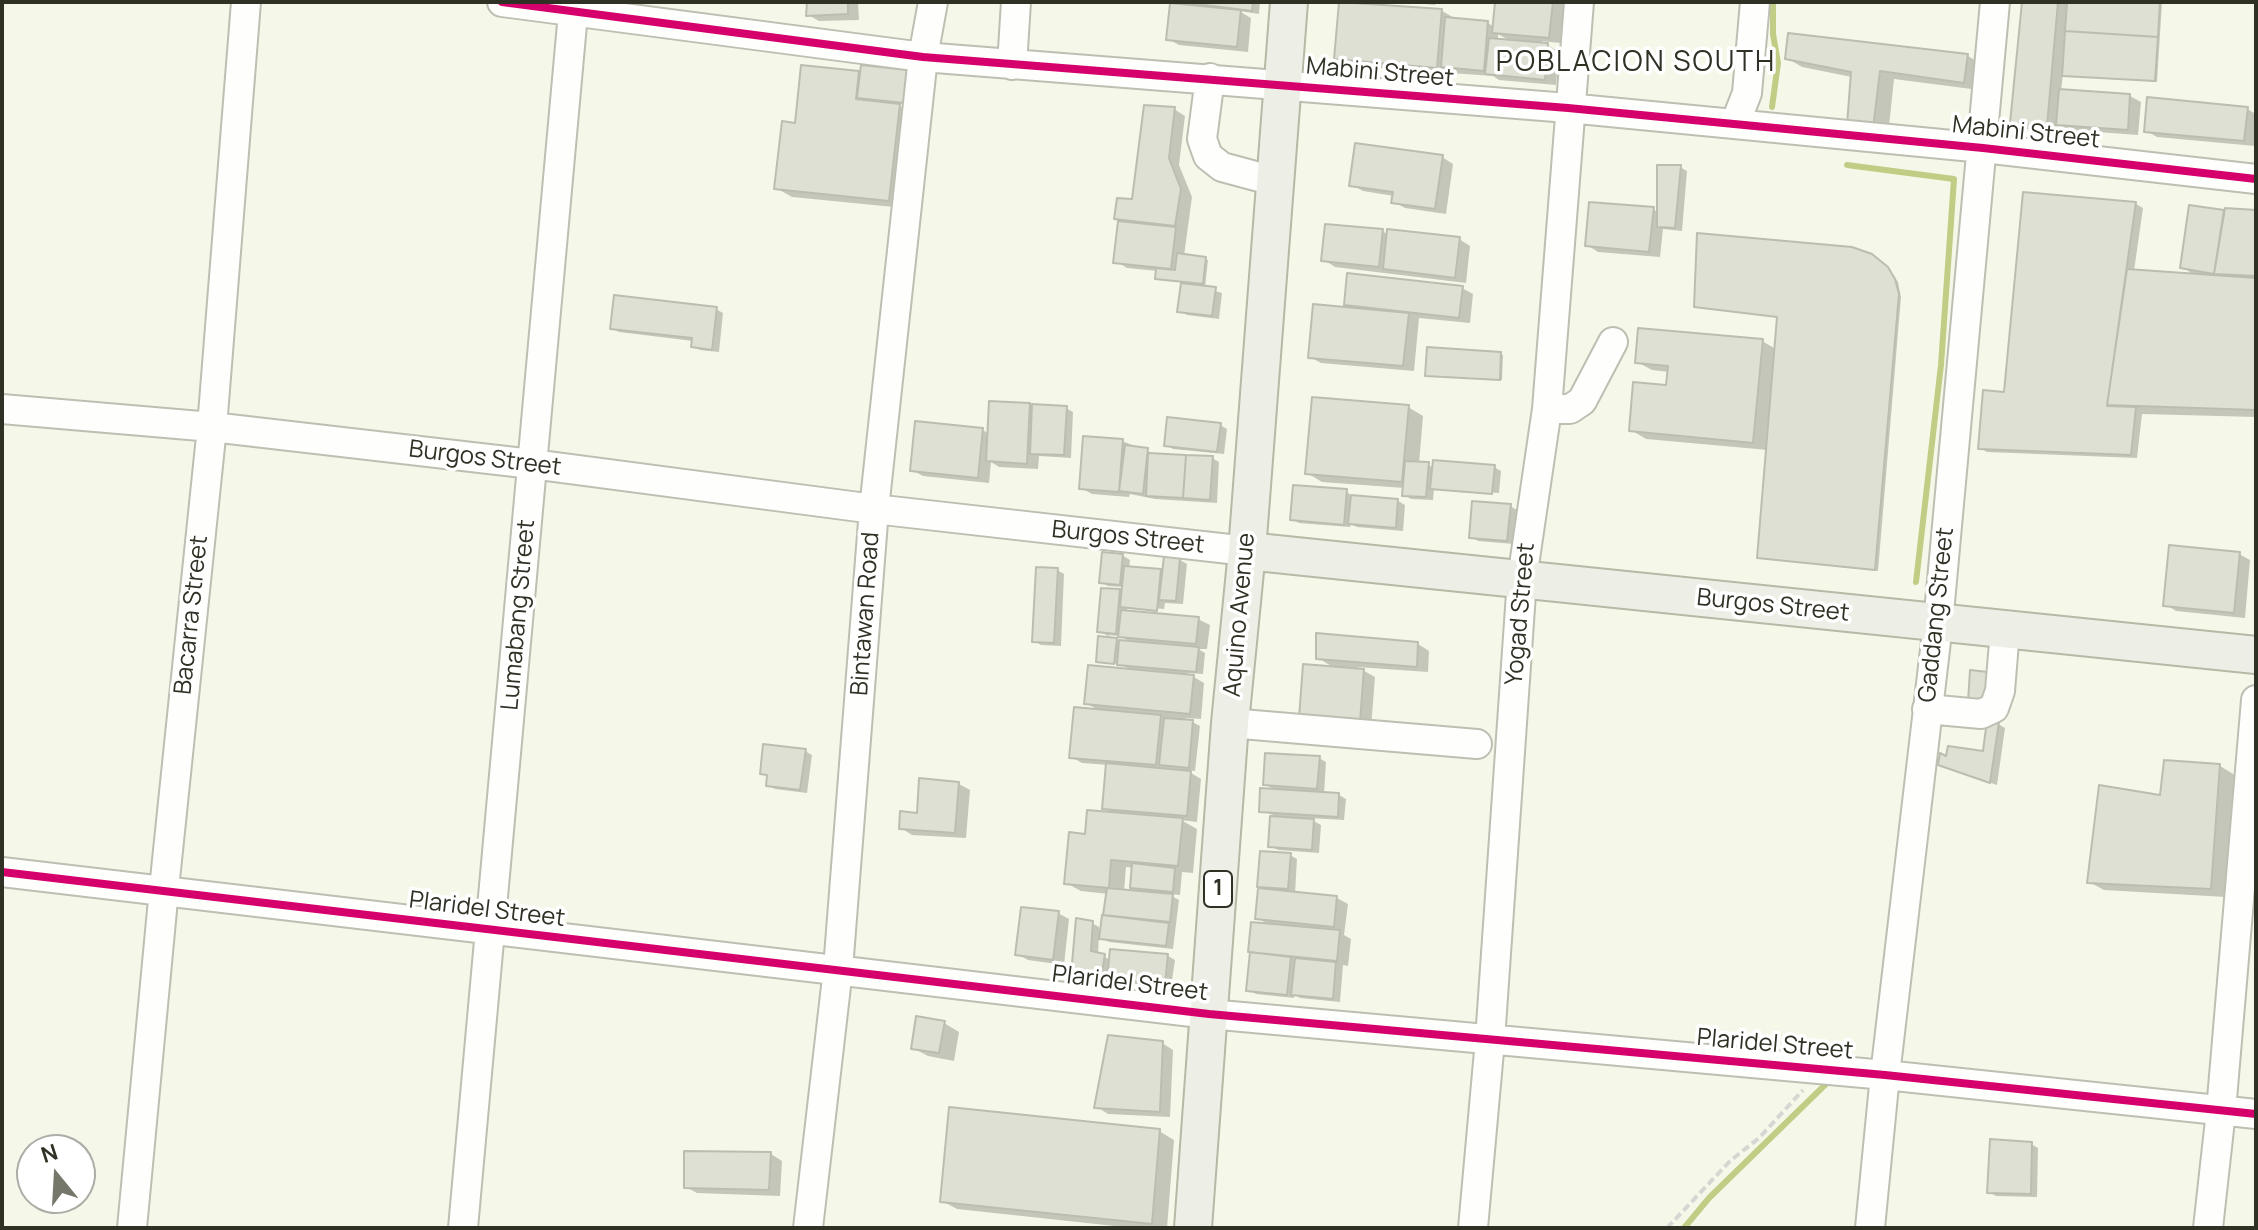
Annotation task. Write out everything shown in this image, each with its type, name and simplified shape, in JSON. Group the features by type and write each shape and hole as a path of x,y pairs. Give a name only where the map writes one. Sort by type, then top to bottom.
{"main road":[{"name":"Aquino Avenue","path":"1193,1228 1230,723 1247,551 1289,2"},
{"name":"Burgos Street","path":"1247,551 2256,655"}],"street":[{"name":"Bacarra Street","path":"132,1228 212,427 246,2"},
{"name":"Mabini Street","path":"502,2 574,6 923,57 1568,108 1983,148 2256,179"},
{"name":"Bintawan Road","path":"808,1228 838,969 874,509 923,57 933,2"},
{"path":"1012,65 1016,2"},
{"name":"Yogad Street","path":"1473,1228 1490,1040 1522,579 1547,409 1568,108 1579,2"},
{"path":"1735,124 1747,93 1755,2"},
{"name":"Gaddang Street","path":"1870,1228 1938,624 1995,2"},
{"name":"Lumabang Street","path":"463,1228 574,6"},
{"path":"1210,78 1202,139 1208,156 1222,167 1274,181"},
{"path":"1547,409 1570,409 1582,401 1613,342"},
{"name":"Burgos Street","path":"2,409 212,427 532,464 874,509 1247,551"},
{"path":"1927,709 1981,714 1994,708 2000,691 2005,630"},
{"path":"2208,1228 2248,902 2256,700"},
{"path":"1230,723 1477,744"},
{"name":"Plaridel Street","path":"2,872 1209,1014 1885,1075 2256,1114"}],"path":[{"path":"1667,1228 1730,1161 1759,1138 1822,1070"}],"building":[{"path":"807,2 848,2 848,14 806,16"},
{"path":"1181,2 1253,2 1252,11"},
{"path":"1339,2 1442,9 1437,68 1334,59"},
{"path":"1495,2 1553,2 1549,38 1492,33"},
{"path":"2022,2 2058,2 2047,126 2010,123"},
{"path":"2067,2 2160,2 2158,37 2065,31"},
{"path":"1170,3 1241,10 1237,47 1166,40"},
{"path":"1445,17 1488,21 1484,71 1441,67"},
{"path":"2065,31 2158,37 2155,81 2062,76"},
{"path":"1788,33 1968,54 1964,83 1880,71 1873,128 1847,125 1851,72 1785,59"},
{"path":"1489,38 1548,43 1545,80 1485,74"},
{"path":"801,65 859,71 856,99 900,104 889,201 774,189 782,121 795,123"},
{"path":"861,65 908,70 904,103 857,98"},
{"path":"2059,89 2130,94 2128,130 2056,125"},
{"path":"2147,97 2248,107 2244,141 2144,132"},
{"path":"1144,105 1175,107 1169,158 1181,189 1175,226 1114,219 1117,198 1132,199"},
{"path":"1355,143 1443,155 1435,209 1391,203 1393,192 1349,186"},
{"path":"1657,165 1681,165 1675,228 1657,227"},
{"path":"2023,192 2136,202 2107,406 2136,407 2131,455 1978,449 1983,390 2004,392"},
{"path":"1589,202 1654,207 1649,252 1585,246"},
{"path":"2189,205 2224,210 2214,274 2180,268"},
{"path":"2225,208 2256,210 2256,276 2214,274"},
{"path":"1118,221 1176,227 1171,269 1113,263"},
{"path":"1325,224 1383,229 1379,267 1321,261"},
{"path":"1387,229 1460,237 1455,278 1383,269"},
{"path":"1697,233 1852,247 1872,254 1888,267 1895,279 1899,294 1875,570 1757,558 1777,317 1694,307"},
{"path":"1177,253 1206,257 1203,284 1155,279 1156,268 1175,270"},
{"path":"2127,269 2256,278 2256,410 2107,405"},
{"path":"1347,273 1463,286 1459,318 1344,305"},
{"path":"1181,283 1216,287 1212,316 1177,312"},
{"path":"614,295 717,307 712,350 691,347 692,338 610,329"},
{"path":"1313,304 1409,313 1403,366 1308,358"},
{"path":"1638,328 1763,339 1753,443 1629,431 1633,382 1666,385 1668,366 1635,363"},
{"path":"1427,347 1501,352 1500,380 1425,376"},
{"path":"1312,397 1409,405 1402,482 1305,474"},
{"path":"989,401 1030,403 1027,464 986,461"},
{"path":"1032,404 1067,406 1064,455 1030,454"},
{"path":"1167,417 1221,423 1217,452 1164,446"},
{"path":"915,421 983,428 978,478 910,471"},
{"path":"1083,436 1123,439 1119,492 1079,489"},
{"path":"1125,445 1148,448 1143,494 1119,491"},
{"path":"1148,453 1186,455 1183,498 1146,496"},
{"path":"1186,455 1213,456 1210,500 1183,498"},
{"path":"1433,460 1495,465 1492,494 1430,489"},
{"path":"1405,461 1429,462 1426,497 1402,496"},
{"path":"1293,485 1347,489 1344,525 1290,520"},
{"path":"1351,495 1398,499 1396,528 1348,524"},
{"path":"1472,501 1511,504 1507,541 1469,538"},
{"path":"2169,545 2240,552 2234,613 2163,606"},
{"path":"1102,552 1123,554 1120,585 1099,583"},
{"path":"1164,556 1180,558 1176,601 1159,600"},
{"path":"1124,566 1161,569 1157,611 1120,607"},
{"path":"1036,567 1058,568 1054,643 1032,642"},
{"path":"1101,588 1120,589 1116,634 1097,632"},
{"path":"1121,610 1199,617 1196,644 1118,637"},
{"path":"1316,633 1418,642 1417,667 1316,659"},
{"path":"1098,636 1117,638 1114,664 1096,662"},
{"path":"1119,640 1199,647 1196,672 1117,665"},
{"path":"1303,664 1364,669 1360,722 1299,718"},
{"path":"1088,665 1194,675 1190,714 1084,704"},
{"path":"1970,670 1997,673 1993,704 1968,702"},
{"path":"1074,707 1161,715 1156,765 1069,758"},
{"path":"1164,718 1193,720 1189,768 1159,765"},
{"path":"1987,720 1999,722 1990,783 1938,765 1940,753 1946,756 1948,746 1983,751"},
{"path":"763,744 806,749 800,790 766,786 767,775 760,774"},
{"path":"1265,753 1320,756 1317,789 1263,785"},
{"path":"2164,760 2220,764 2211,889 2087,883 2099,785 2160,795"},
{"path":"1106,763 1191,771 1187,816 1102,809"},
{"path":"919,778 959,782 955,833 899,829 900,811 917,813"},
{"path":"1260,788 1339,793 1338,817 1259,812"},
{"path":"1087,810 1183,818 1178,866 1111,860 1109,888 1064,884 1069,832 1085,834"},
{"path":"1270,816 1314,819 1312,850 1268,847"},
{"path":"1260,851 1291,853 1288,889 1257,887"},
{"path":"1132,863 1175,868 1173,892 1130,888"},
{"path":"1107,888 1173,894 1170,922 1103,915"},
{"path":"1258,888 1337,896 1334,927 1255,919"},
{"path":"1021,907 1059,911 1053,960 1015,955"},
{"path":"1102,915 1169,923 1166,946 1099,939"},
{"path":"1076,918 1093,921 1091,951 1105,954 1101,979 1071,975"},
{"path":"1251,922 1340,930 1337,961 1248,952"},
{"path":"1110,949 1168,954 1165,984 1107,979"},
{"path":"1250,952 1291,957 1287,995 1246,991"},
{"path":"1295,958 1336,962 1333,999 1291,995"},
{"path":"916,1016 945,1021 939,1053 911,1049"},
{"path":"1108,1035 1163,1041 1160,1112 1094,1108"},
{"path":"949,1107 1160,1129 1152,1224 940,1202"},
{"path":"1990,1139 2032,1142 2031,1194 1987,1193"},
{"path":"684,1151 771,1152 769,1190 684,1188"}],"waterway":[{"path":"1772,107 1778,63 1773,34 1773,2"},
{"path":"1847,165 1954,179 1941,365 1916,582"},
{"path":"1684,1228 1709,1198 1830,1080"}],"cycle path":[{"path":"502,2 923,57 1568,108 1983,148 2256,179"},
{"path":"2,872 1209,1014 1885,1075 2256,1114"}],"district":[{"name":"POBLACION SOUTH","path":"1636,63"}]}
